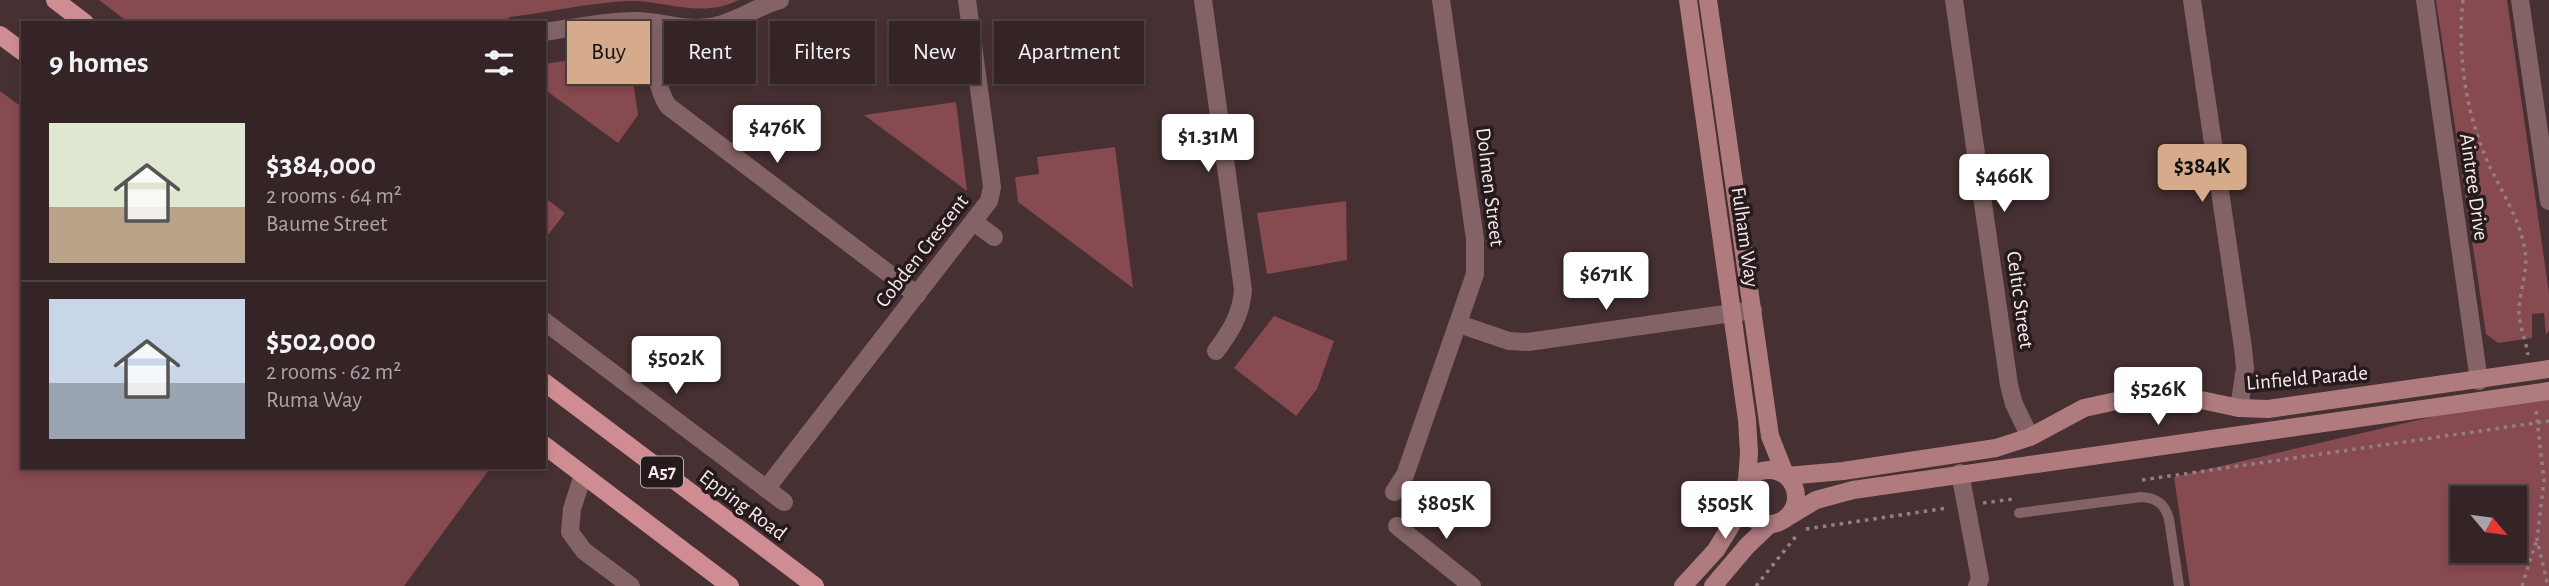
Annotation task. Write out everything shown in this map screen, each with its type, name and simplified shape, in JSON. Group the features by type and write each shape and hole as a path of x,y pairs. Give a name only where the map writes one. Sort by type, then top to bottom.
{"main road":[{"path":"55,0 82,21"},
{"path":"0,34 21,50"},
{"name":"Epping Road","path":"546,384 815,586"},
{"path":"546,447 730,586"}],"street":[{"path":"546,33 622,21 693,29 710,27 743,17 780,0"},
{"name":"Cobden Crescent","path":"766,489 989,201 992,187 967,0"},
{"path":"1203,0 1243,290 1237,319 1216,351"},
{"name":"Dolmen Street","path":"1394,492 1405,475 1475,274 1475,239 1441,0"},
{"name":"Fulham Way","path":"1688,0 1747,420 1747,481"},
{"name":"Fulham Way","path":"1709,0 1770,436 1786,475"},
{"name":"Celtic Street","path":"1954,0 2010,389 2030,437"},
{"path":"2192,0 2243,348 2245,368 2239,408"},
{"name":"Aintree Drive","path":"2425,0 2479,380"},
{"path":"2520,0 2549,201"},
{"path":"657,23 658,83 668,106 917,295"},
{"path":"974,222 994,237"},
{"path":"1459,324 1509,341 1528,342 1753,310"},
{"path":"546,323 783,502"},
{"name":"Linfield Parade","path":"1786,475 1843,471 1990,449 2030,437 2084,408 2139,396 2182,396 2239,408 2282,407 2540,370"},
{"name":"Linfield Parade","path":"1713,586 1747,546 1778,521 1830,494 1960,473 2541,392"},
{"path":"1769,469 1786,475 1793,484 1796,502 1778,521 1754,519 1744,506 1742,497 1747,481 1760,471 1769,469"},
{"path":"1960,473 1980,579 1977,586"},
{"path":"583,475 572,509 570,532 584,551 631,586"},
{"path":"1683,586 1716,550 1744,506"},
{"path":"1397,526 1472,586"}],"lane":[{"path":"2019,513 2130,498 2157,500 2166,510 2169,519 2179,586"}],"path":[{"path":"2463,0 2461,44 2469,107 2477,137 2512,209 2524,244 2527,261 2519,312 2521,332 2540,370"},
{"path":"2522,586 2537,540 2544,480 2541,392"},
{"path":"2537,540 2548,586"}],"shaded area":[{"path":"99,0 739,0 710,8 642,1 613,2 510,17 504,21 126,21"},
{"path":"2436,0 2507,0 2549,293 2549,330 2546,335 2544,313 2532,314 2532,338 2498,343 2486,334"},
{"path":"567,61 567,84 633,84 638,115 618,143 546,90 546,64"},
{"path":"0,91 21,107 21,469 490,469 404,586 0,586"},
{"path":"956,102 967,191 864,115"},
{"path":"1115,147 1133,288 1018,202 1015,177 1039,174 1037,157"},
{"path":"546,199 565,213 546,237"},
{"path":"1346,201 1347,260 1267,274 1257,213"},
{"path":"1274,316 1334,341 1317,389 1296,416 1234,368"},
{"path":"2534,393 2549,393 2549,586 2190,586 2174,477"}]}
